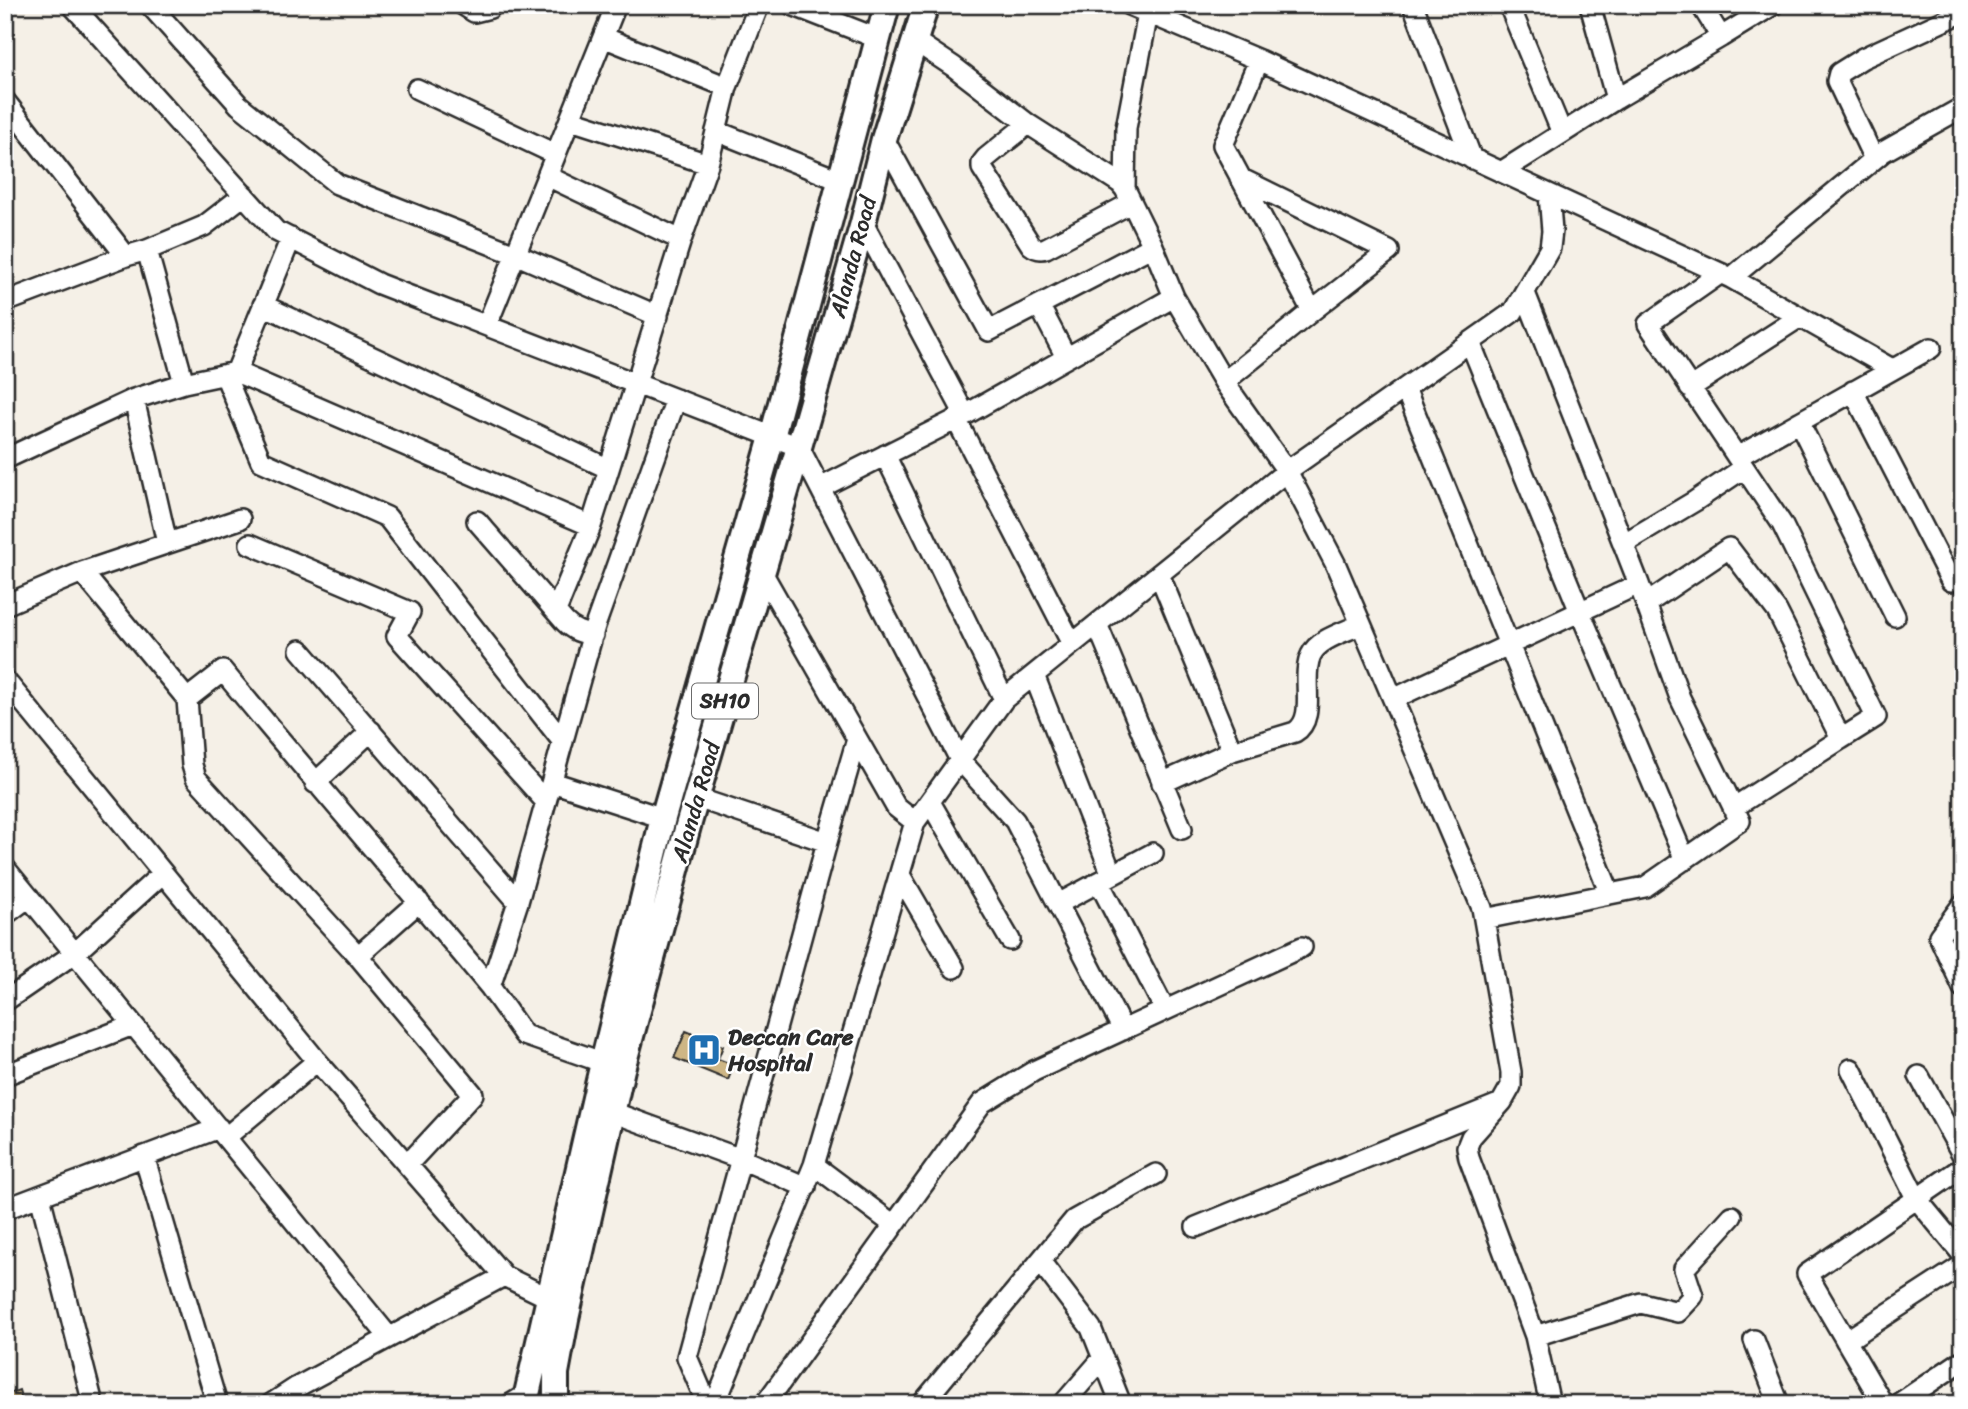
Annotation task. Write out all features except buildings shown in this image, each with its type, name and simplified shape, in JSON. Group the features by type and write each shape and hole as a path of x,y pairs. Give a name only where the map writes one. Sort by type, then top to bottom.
{"main road":[{"name":"Alanda Road","path":"556,1404 556,1373 612,1112 613,1066 663,818 772,437 887,5"},
{"name":"Alanda Road","path":"521,1400 613,1066 697,798 863,223 884,139 926,5"}],"street":[{"path":"72,5 276,230 379,284 799,447 960,760 1015,821 1123,1030"},
{"path":"150,5 239,105 337,184 515,254 658,316"},
{"path":"463,5 474,12 492,5"},
{"path":"486,326 616,5"},
{"path":"556,611 591,527 681,240 708,164 727,87 759,5"},
{"path":"792,5 879,39"},
{"path":"1413,5 1472,159"},
{"path":"1508,5 1562,133"},
{"path":"1590,5 1616,99"},
{"path":"1701,5 1721,37"},
{"path":"1501,172 1773,5"},
{"path":"1128,196 1126,128 1143,8 1726,276 1892,369"},
{"path":"1874,159 1837,81 1839,73 1863,58 1963,12"},
{"path":"603,37 727,87"},
{"path":"915,41 954,67 1028,124 1120,183 1153,246 1174,297 1224,382 1287,471 1335,563 1482,908 1511,1072 1511,1086 1502,1102 1471,1137 1467,1147 1535,1336 1550,1404"},
{"path":"1259,60 1223,145 1312,311"},
{"path":"417,89 555,154"},
{"path":"5,100 126,256"},
{"path":"1733,808 1876,717 1782,524 1648,324 1726,276 1883,152 1963,107"},
{"path":"571,120 708,164"},
{"path":"1028,124 986,158 982,168 1035,249 1046,248 1128,196"},
{"path":"716,131 839,180"},
{"path":"884,139 989,331 1153,246"},
{"path":"547,176 681,240"},
{"path":"1224,382 1389,251 1240,178"},
{"path":"715,1404 814,1165 915,822 1004,699 1287,471 1513,312 1550,248 1552,231 1549,194"},
{"path":"6,300 147,250 205,226 244,195"},
{"path":"863,223 1072,644"},
{"path":"291,238 264,305 231,374 261,461 387,517 563,742"},
{"path":"147,250 184,383"},
{"path":"1484,919 1645,887 1740,821 1680,698 1639,584 1525,293"},
{"path":"820,488 960,417 1174,297"},
{"path":"1039,304 1066,357"},
{"path":"264,305 609,469"},
{"path":"1690,388 1800,317"},
{"path":"1471,342 1580,612 1685,860"},
{"path":"1623,544 1695,501 1740,462 1799,422 1931,348"},
{"path":"5,459 134,399 184,383 231,374 591,527"},
{"path":"1405,388 1610,894"},
{"path":"1853,391 1951,582"},
{"path":"134,399 167,543"},
{"path":"490,987 518,902 593,635 676,399"},
{"path":"1799,422 1895,616"},
{"path":"885,455 1004,699"},
{"path":"5,605 82,572 240,519"},
{"path":"477,521 573,629 593,635"},
{"path":"250,544 410,612 397,636 546,802"},
{"path":"1646,604 1729,548 1777,611 1842,739"},
{"path":"82,572 187,699 192,765 196,778 358,956 472,1094 408,1164"},
{"path":"763,574 896,807 915,822"},
{"path":"1159,574 1232,751"},
{"path":"1393,699 1639,584"},
{"path":"1097,624 1182,829"},
{"path":"1163,783 1232,751 1301,728 1305,722 1311,655 1325,641 1361,624"},
{"path":"300,650 518,902"},
{"path":"187,699 223,671 490,987 524,1035 613,1066"},
{"path":"1034,675 1106,879 1165,1010"},
{"path":"5,680 317,1061 505,1276 549,1298 566,1319"},
{"path":"315,783 371,731"},
{"path":"707,1404 687,1357 857,738"},
{"path":"552,782 663,818"},
{"path":"697,798 827,842"},
{"path":"930,802 1010,940"},
{"path":"1058,904 1153,853"},
{"path":"5,868 389,1337"},
{"path":"5,1001 75,953 163,873"},
{"path":"900,875 954,968"},
{"path":"5,915 29,897"},
{"path":"358,956 419,902"},
{"path":"1963,904 1939,936 1963,988"},
{"path":"765,1404 982,1103 1034,1071 1301,947"},
{"path":"5,1075 133,1025"},
{"path":"5,1209 144,1156 222,1133 317,1061"},
{"path":"1851,1069 1916,1198 1963,1255"},
{"path":"1919,1076 1963,1156"},
{"path":"1196,1227 1502,1102"},
{"path":"612,1112 741,1159 806,1187"},
{"path":"144,1156 217,1404"},
{"path":"814,1165 894,1225"},
{"path":"1883,1404 1807,1274 1963,1167"},
{"path":"922,1404 1074,1220 1156,1174"},
{"path":"40,1196 93,1404"},
{"path":"1535,1336 1642,1303 1678,1312 1693,1296 1684,1269 1732,1216"},
{"path":"1040,1261 1091,1328 1121,1404"},
{"path":"1846,1341 1963,1265"},
{"path":"271,1404 297,1387 505,1276"},
{"path":"1754,1340 1779,1404"},
{"path":"1063,1404 1103,1358"},
{"path":"1898,1404 1963,1360"}],"place":[{"name":"Deccan Care Hospital","path":"704,1050"}]}
